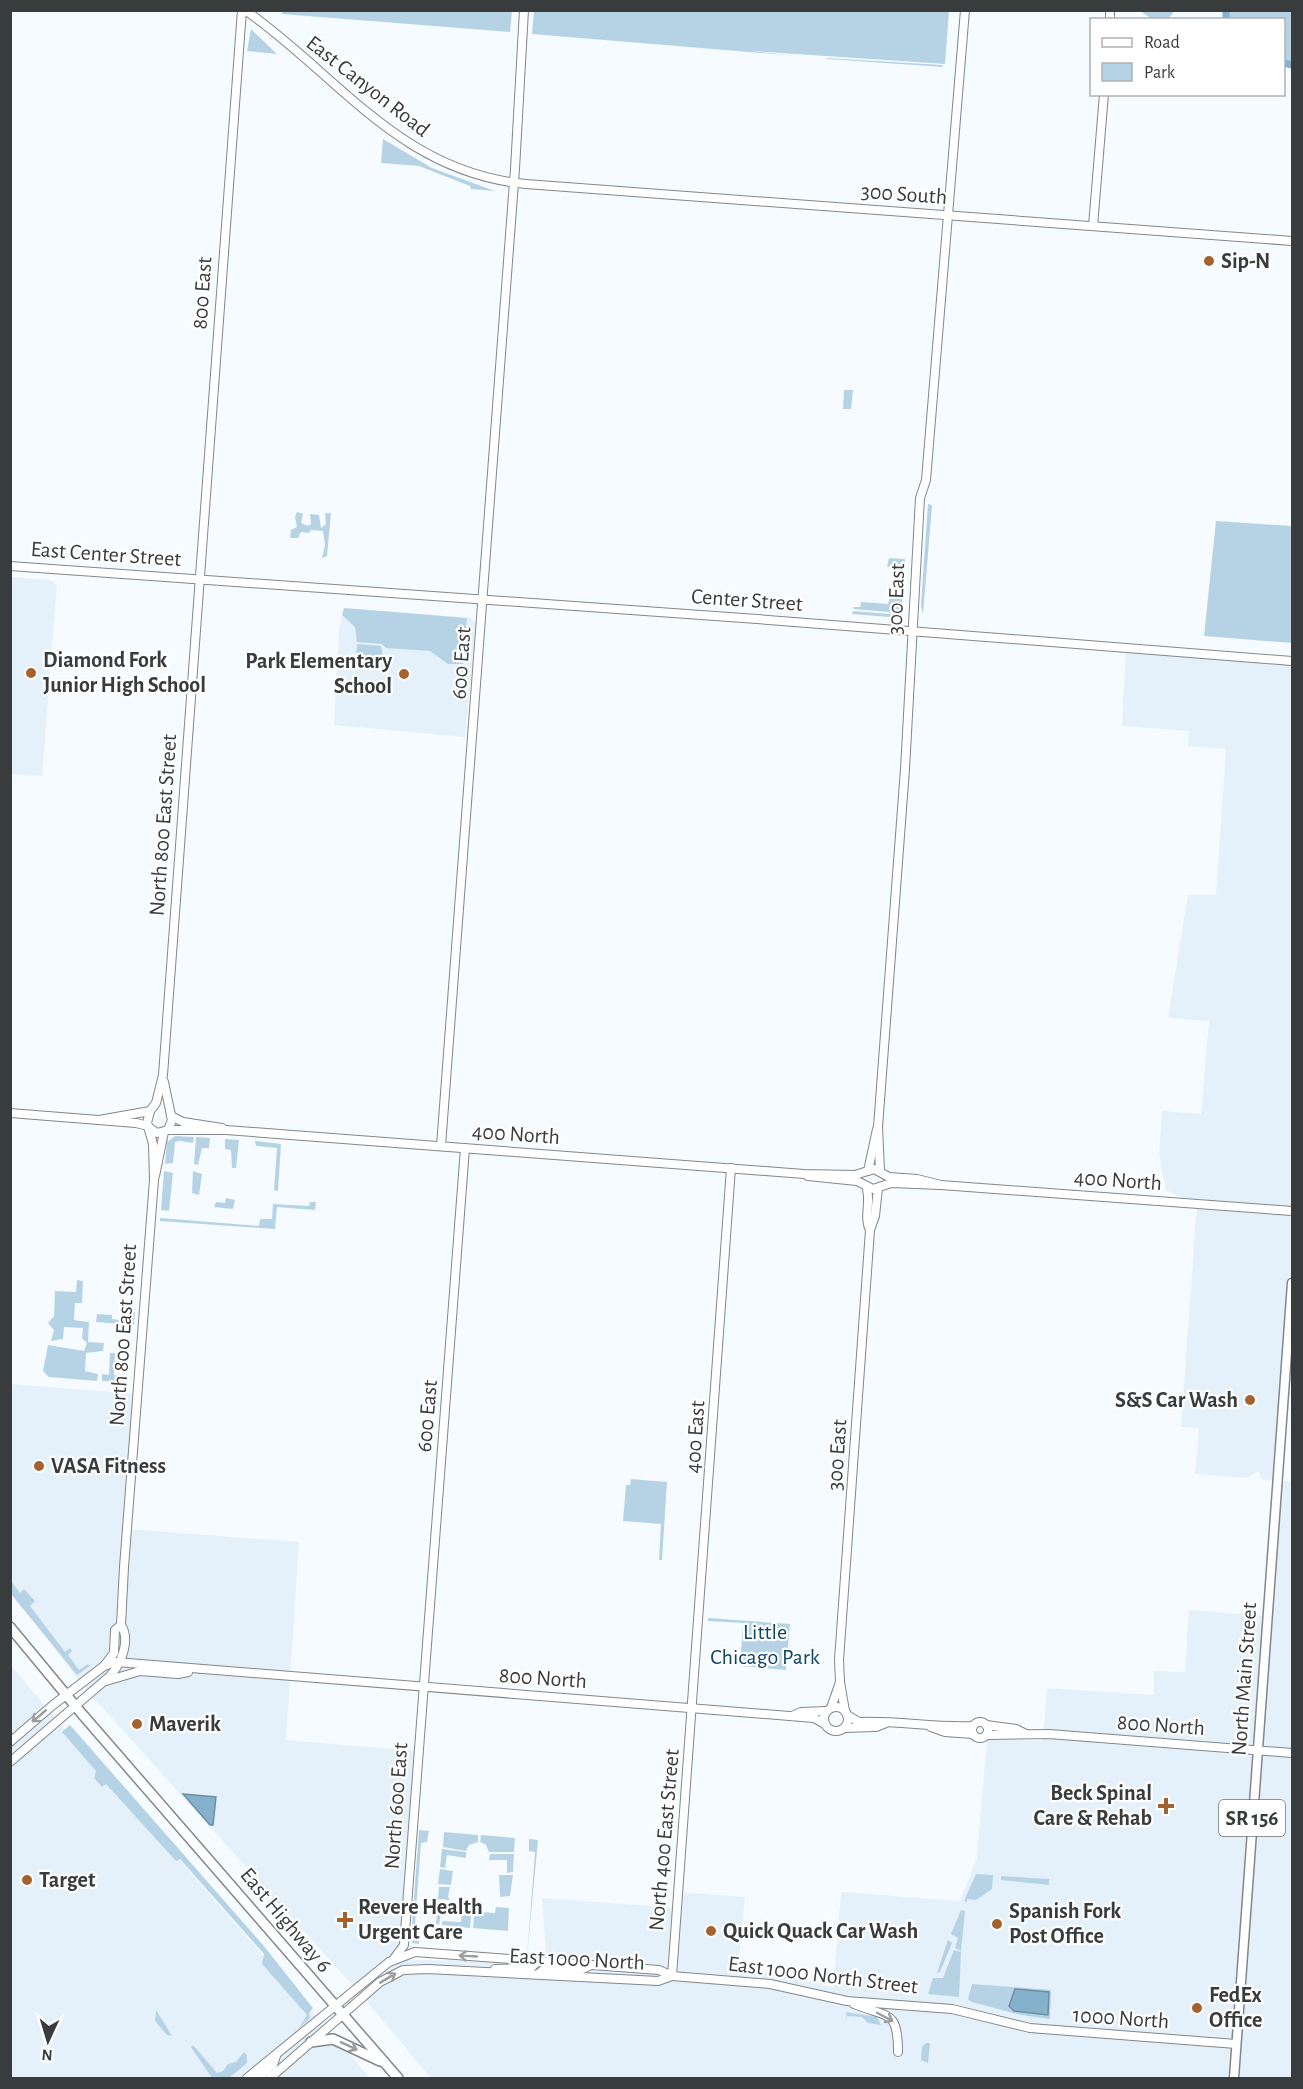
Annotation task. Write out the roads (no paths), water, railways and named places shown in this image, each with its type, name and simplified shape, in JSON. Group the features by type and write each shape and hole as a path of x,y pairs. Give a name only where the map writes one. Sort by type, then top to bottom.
{"highway":[{"path":"10,1627 75,1705"},
{"name":"East Highway 6","path":"75,1705 398,2079"},
{"path":"311,2042 333,2039 384,2064"}],"main road":[{"name":"North Main Street","path":"1234,2079 1293,1283"}],"street":[{"name":"East Canyon Road","path":"243,10 362,110 405,142 451,166 513,182"},
{"name":"800 East","path":"200,578 243,10"},
{"name":"600 East","path":"441,1146 483,600 524,10"},
{"name":"300 East","path":"870,1230 874,1222 880,1187 878,1127 913,631 920,498 927,468 965,10"},
{"path":"1093,226 1104,96"},
{"name":"300 South","path":"513,182 1293,242"},
{"name":"East Center Street","path":"10,566 200,578"},
{"name":"Center Street","path":"200,578 1293,661"},
{"name":"North 800 East Street","path":"163,1075 200,578"},
{"path":"154,1180 153,1144 147,1119 158,1097 163,1075"},
{"path":"154,1180 170,1114 163,1075"},
{"path":"99,1120 161,1108 183,1122 218,1126 226,1130"},
{"path":"10,1113 99,1120 149,1127 157,1133 226,1130"},
{"name":"300 East","path":"846,1713 840,1682 870,1230 867,1221 868,1197 865,1185 878,1127"},
{"name":"400 North","path":"226,1130 804,1174 855,1175 881,1172 891,1178 917,1179 941,1185"},
{"name":"600 East","path":"422,1688 465,1148"},
{"name":"400 East","path":"693,1707 731,1168"},
{"name":"400 North","path":"804,1174 880,1187 891,1183 941,1185 1293,1211"},
{"name":"North 800 East Street","path":"121,1625 126,1529 154,1180"},
{"path":"10,1762 103,1682 120,1663 124,1631 121,1625 115,1630 114,1653 120,1663 140,1671 178,1674 195,1671"},
{"path":"123,1647 133,1659 155,1666"},
{"path":"104,1666 114,1653"},
{"path":"10,1742 110,1663 195,1671"},
{"path":"103,1682 140,1671"},
{"name":"800 North","path":"195,1671 291,1676 422,1688 693,1707 818,1719 825,1724"},
{"name":"300 East","path":"829,1710 840,1682"},
{"name":"North 600 East","path":"404,1945 422,1688"},
{"name":"North 400 East Street","path":"672,1976 693,1707"},
{"path":"886,1723 876,1727 833,1730 825,1724 829,1710 838,1707 859,1722 876,1719 886,1723 929,1726 942,1724 973,1730"},
{"name":"800 North","path":"792,1716 801,1712 829,1710"},
{"path":"844,1728 848,1722 846,1713"},
{"name":"800 North","path":"1026,1734 1016,1729 980,1722 973,1730 979,1738 986,1735 1019,1736 1026,1734 1293,1753"},
{"path":"986,1725 986,1735"},
{"path":"393,1960 404,1945"},
{"name":"East 1000 North","path":"404,1945 415,1952"},
{"name":"East 1000 North","path":"277,2055 393,1960 415,1952 659,1970 672,1976"},
{"path":"485,1972 505,1967 531,1968 538,1961"},
{"path":"538,1974 546,1968 580,1970 590,1965"},
{"name":"East 1000 North","path":"270,2079 381,1982 399,1972 417,1969 658,1981 672,1976"},
{"name":"East 1000 North Street","path":"672,1976 770,1984 847,2001 952,2009 1005,2023"},
{"path":"847,2001 881,2013 894,2021 898,2031 898,2052"},
{"name":"1000 North","path":"1005,2023 1040,2029 1236,2044"},
{"path":"247,2079 277,2055"},
{"path":"258,2079 273,2065 277,2055"}],"waterway":[{"path":"1226,10 1226,18"},
{"path":"1285,63 1292,65"}],"place":[{"name":"Sip-N","path":"1209,261"},
{"name":"Diamond Fork Junior High School","path":"31,673"},
{"name":"Park Elementary School","path":"404,674"},
{"name":"S&S Car Wash","path":"1250,1400"},
{"name":"VASA Fitness","path":"39,1466"},
{"name":"Maverik","path":"137,1724"},
{"name":"Beck Spinal Care & Rehab","path":"1166,1806"},
{"name":"Target","path":"27,1880"},
{"name":"Revere Health Urgent Care","path":"345,1920"},
{"name":"Spanish Fork Post Office","path":"997,1924"},
{"name":"Quick Quack Car Wash","path":"711,1931"},
{"name":"FedEx Office","path":"1197,2008"}],"park label":[{"name":"Little Chicago Park","path":"765,1644"}]}
